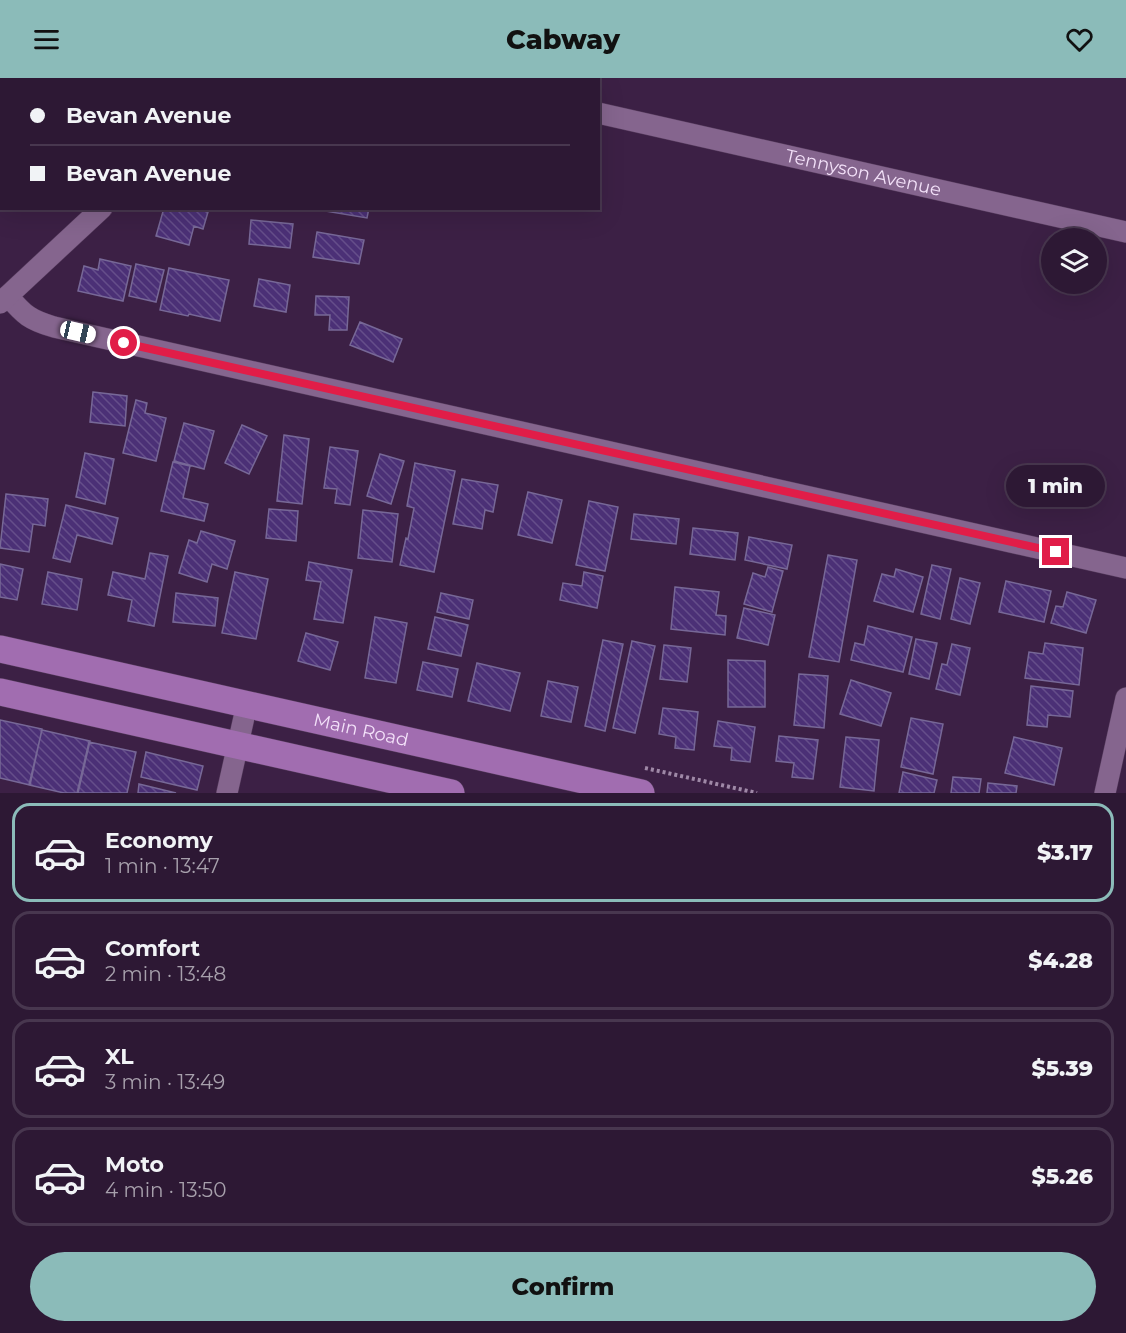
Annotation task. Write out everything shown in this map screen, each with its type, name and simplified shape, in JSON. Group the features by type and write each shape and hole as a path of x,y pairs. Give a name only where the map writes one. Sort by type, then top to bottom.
{"main road":[{"name":"Main Road","path":"0,649 637,793"},
{"path":"81,710 89,669"},
{"path":"0,692 451,793"}],"street":[{"name":"Tennyson Avenue","path":"600,113 1126,231"},
{"path":"100,210 4,299 35,321 54,327 1126,568"},
{"path":"1105,793 1126,698"},
{"path":"227,793 247,704"}],"building":[{"path":"163,210 208,212 203,229 194,226 189,245 156,236"},
{"path":"319,210 369,210 367,218"},
{"path":"251,220 293,224 290,248 249,244"},
{"path":"317,232 364,240 359,264 313,257"},
{"path":"100,259 131,266 123,301 78,291 84,266 98,270"},
{"path":"136,264 164,270 156,302 129,296"},
{"path":"169,268 229,280 220,321 160,310"},
{"path":"259,279 290,285 286,312 254,306"},
{"path":"316,296 349,297 347,330 329,330 330,315 315,315"},
{"path":"360,322 402,339 393,362 350,345"},
{"path":"93,392 127,396 125,426 90,422"},
{"path":"136,400 147,403 145,413 166,418 156,461 123,453"},
{"path":"184,423 214,431 204,469 174,461"},
{"path":"242,425 267,436 249,474 225,463"},
{"path":"284,435 309,439 302,504 277,501"},
{"path":"330,447 358,451 350,505 335,503 337,489 324,488"},
{"path":"85,453 114,459 105,504 76,497"},
{"path":"380,454 404,461 391,504 367,496"},
{"path":"173,462 190,466 183,498 208,504 204,521 161,511"},
{"path":"415,463 455,471 434,572 400,565 414,508 407,506"},
{"path":"462,479 498,485 493,512 485,510 482,529 453,524"},
{"path":"528,492 562,500 552,543 518,535"},
{"path":"6,494 48,499 45,526 33,524 29,552 0,548"},
{"path":"589,501 618,507 605,571 576,565"},
{"path":"66,505 118,518 112,544 77,535 70,562 53,558"},
{"path":"269,509 298,511 296,541 266,538"},
{"path":"363,510 398,514 392,562 358,558"},
{"path":"634,514 679,519 676,544 631,539"},
{"path":"693,528 738,533 735,560 690,554"},
{"path":"201,531 235,541 227,569 212,564 207,582 179,573 189,540 197,543"},
{"path":"749,537 792,545 787,569 745,560"},
{"path":"150,553 168,556 154,626 128,621 132,600 108,595 113,572 145,579"},
{"path":"828,555 857,560 839,662 809,657"},
{"path":"309,562 352,570 343,623 314,619 321,582 306,580"},
{"path":"0,564 23,569 17,600 0,597"},
{"path":"932,565 951,569 940,619 921,614"},
{"path":"768,567 783,571 772,612 744,604 753,573 765,577"},
{"path":"896,569 923,577 913,612 874,601 882,574 894,577"},
{"path":"48,572 82,579 77,610 42,604"},
{"path":"235,572 268,579 256,639 222,633"},
{"path":"584,572 603,576 597,608 560,600 563,583 582,586"},
{"path":"960,578 980,583 970,624 951,619"},
{"path":"1006,581 1051,591 1044,622 999,612"},
{"path":"675,587 719,592 716,615 726,616 725,635 671,629"},
{"path":"1067,592 1096,600 1086,633 1051,623 1056,606 1063,607"},
{"path":"176,593 218,598 215,626 173,622"},
{"path":"441,593 473,600 469,619 437,612"},
{"path":"744,608 775,615 768,645 737,638"},
{"path":"375,617 407,623 396,683 365,678"},
{"path":"435,617 468,625 461,656 428,649"},
{"path":"868,626 912,637 903,672 851,660 855,643 864,645"},
{"path":"306,633 338,642 330,670 298,661"},
{"path":"916,639 937,643 929,679 909,674"},
{"path":"603,640 623,644 605,731 585,726"},
{"path":"632,641 655,646 635,733 613,728"},
{"path":"1045,643 1083,648 1079,685 1025,678 1029,652 1043,654"},
{"path":"952,644 970,648 960,695 936,689 942,664 947,665"},
{"path":"664,645 691,648 687,682 660,679"},
{"path":"728,660 765,661 765,707 728,707"},
{"path":"423,662 458,669 452,697 417,690"},
{"path":"477,663 520,673 510,711 468,701"},
{"path":"799,674 828,676 824,728 794,725"},
{"path":"851,680 891,693 881,726 840,714"},
{"path":"548,681 578,687 571,722 541,716"},
{"path":"1031,686 1073,691 1070,717 1048,715 1047,727 1027,725"},
{"path":"663,708 698,712 694,750 675,748 676,737 659,734"},
{"path":"911,718 943,724 933,774 901,767"},
{"path":"0,720 42,729 30,785 0,778"},
{"path":"718,721 755,727 750,762 731,760 732,748 714,746"},
{"path":"42,730 90,741 78,793 64,793 29,785"},
{"path":"779,736 818,740 813,779 792,777 794,763 776,761"},
{"path":"846,737 879,740 874,791 840,787"},
{"path":"1014,737 1062,748 1054,785 1005,773"},
{"path":"89,742 136,752 127,793 77,793"},
{"path":"146,752 203,766 197,790 141,777"},
{"path":"903,772 937,780 934,793 899,793"},
{"path":"953,777 981,779 979,793 951,793"},
{"path":"988,783 1017,786 1016,793 987,793"},
{"path":"139,784 176,793 138,793"}],"route":[{"path":"124,343 1056,552"}]}
